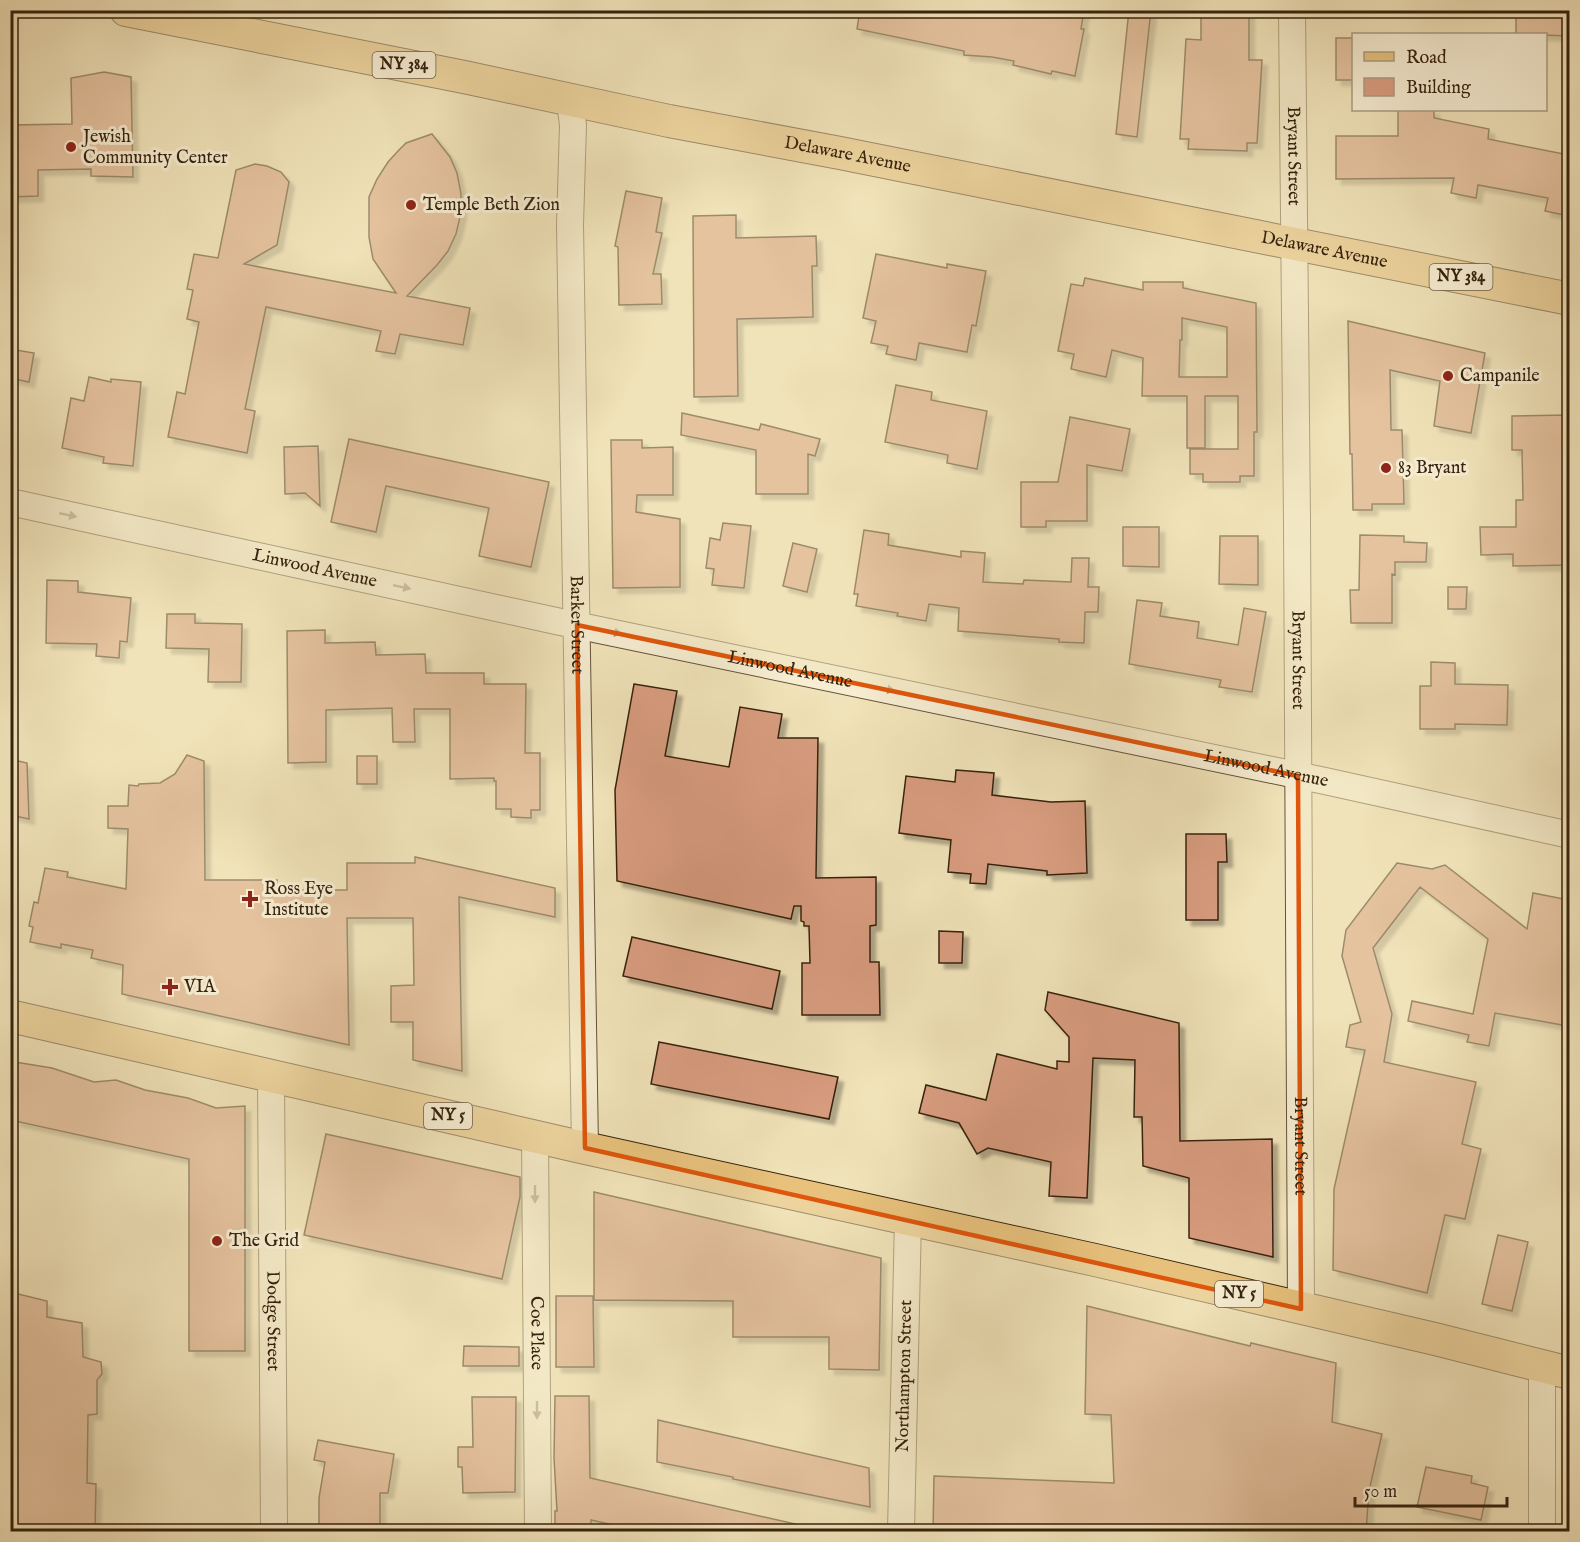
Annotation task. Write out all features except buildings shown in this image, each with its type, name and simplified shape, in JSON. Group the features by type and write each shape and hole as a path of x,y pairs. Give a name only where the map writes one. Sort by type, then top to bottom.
{"main road":[{"name":"Delaware Avenue","path":"126,10 464,76 570,101 1569,299"},
{"name":"NY 5","path":"10,1016 585,1148 1095,1260 1435,1339 1556,1370"}],"street":[{"name":"Bryant Street","path":"1292,10 1301,1309"},
{"name":"Barker Street","path":"570,101 573,125 570,225 585,1148"},
{"name":"Linwood Avenue","path":"10,502 577,625 1569,835"},
{"name":"Dodge Street","path":"271,1075 274,1532"},
{"name":"Coe Place","path":"535,1136 538,1532"},
{"name":"Northampton Street","path":"901,1532 908,1219"},
{"path":"1542,1532 1556,1370"}],"highlighted area":[{"path":"577,625 1298,776 1301,1309 585,1148"}],"place":[{"name":"Jewish Community Center","path":"71,147"},
{"name":"Temple Beth Zion","path":"411,205"},
{"name":"Campanile","path":"1448,376"},
{"name":"83 Bryant","path":"1386,468"},
{"name":"Ross Eye Institute","path":"250,899"},
{"name":"VIA","path":"170,987"},
{"name":"The Grid","path":"217,1241"}]}
